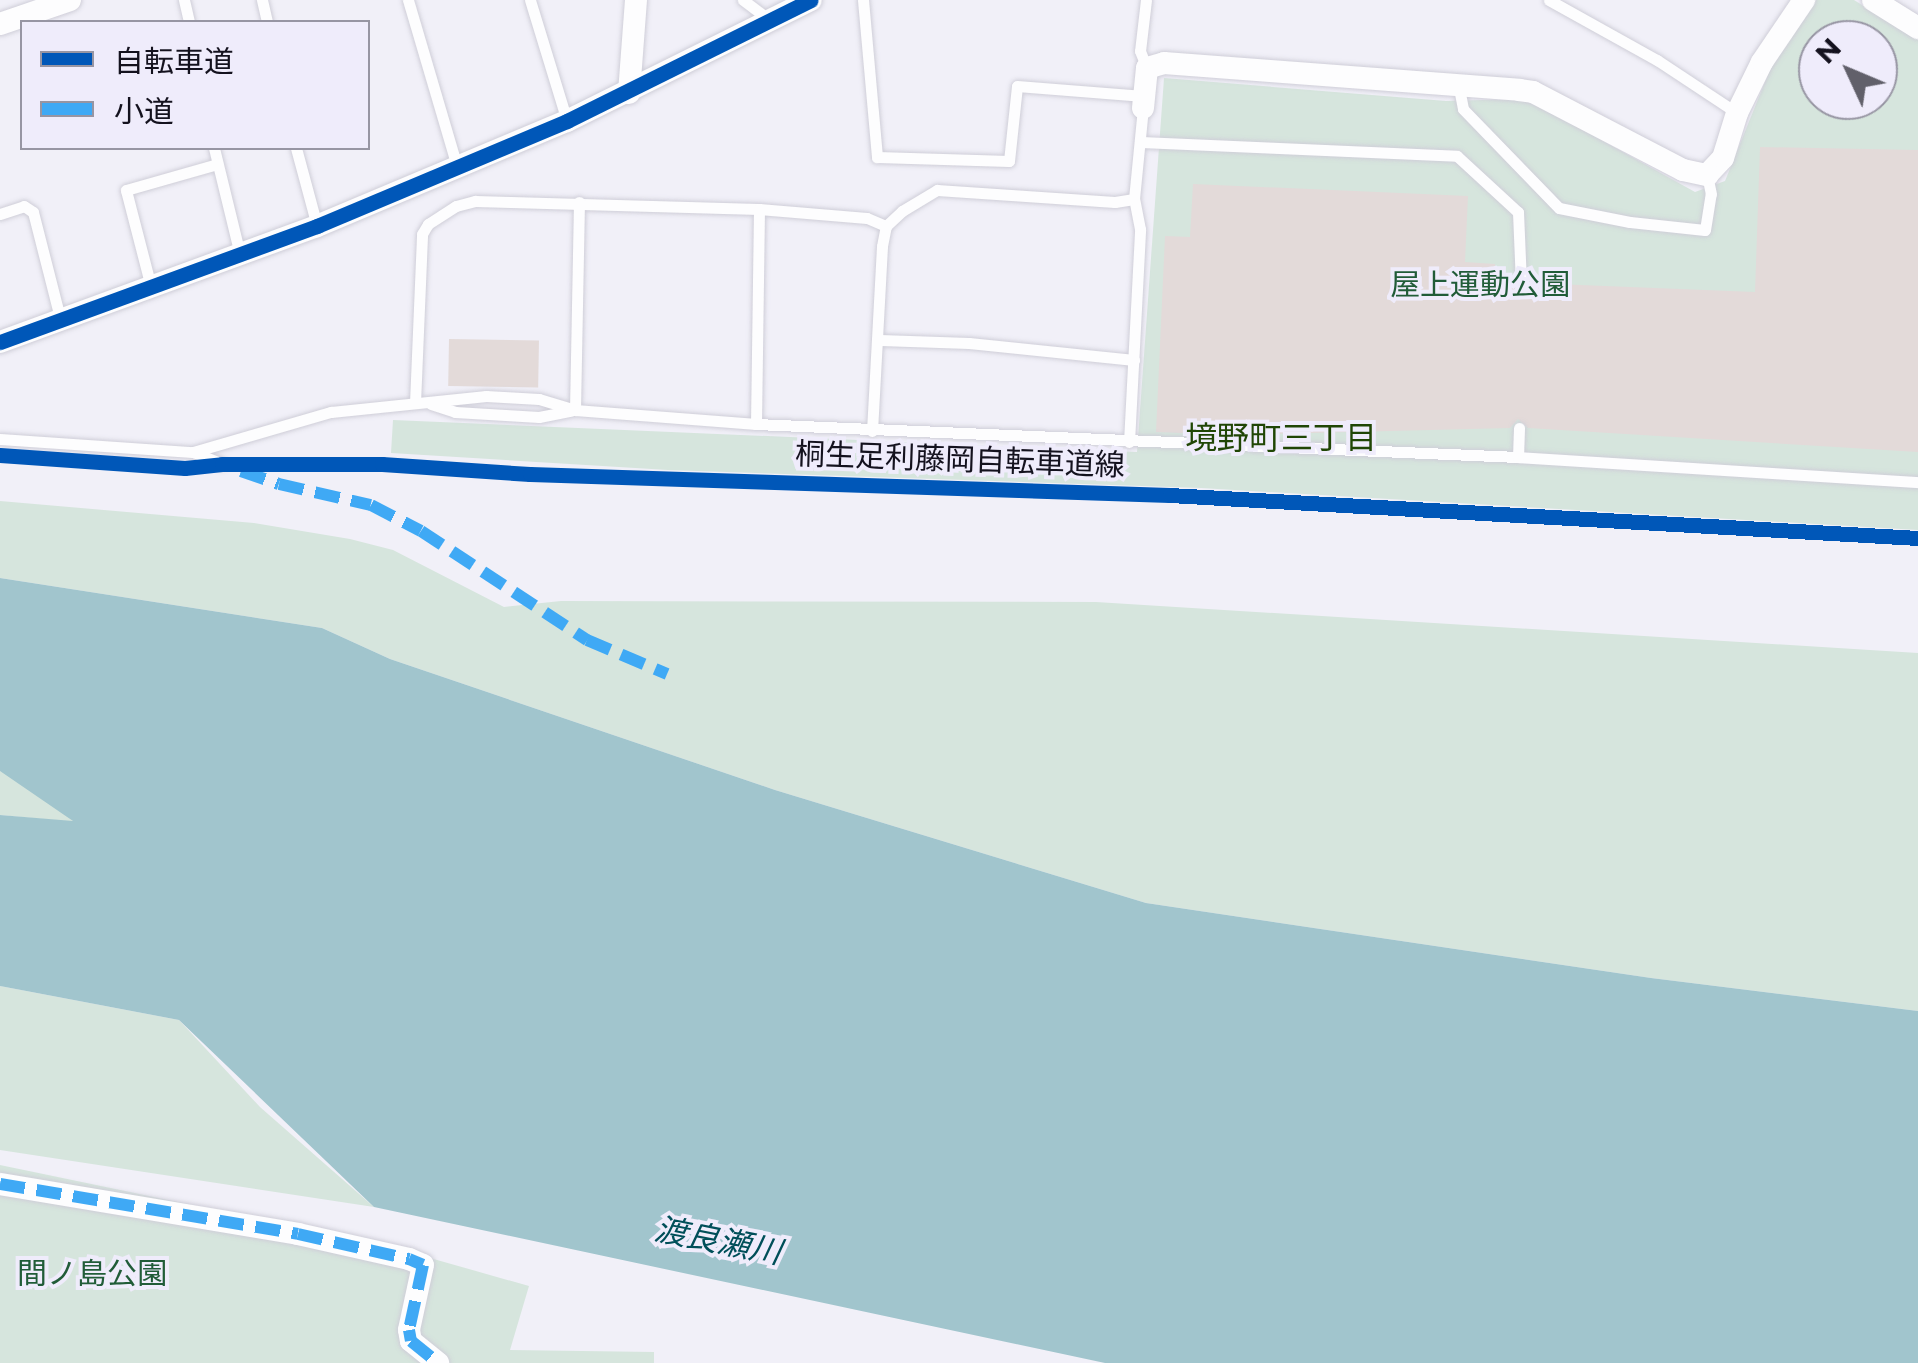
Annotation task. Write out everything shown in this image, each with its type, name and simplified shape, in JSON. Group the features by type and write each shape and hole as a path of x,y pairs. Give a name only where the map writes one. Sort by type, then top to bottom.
{"street":[{"path":"0,24 70,0"},
{"path":"628,93 636,0"},
{"path":"0,342 316,226 567,121 811,0"},
{"path":"1143,102 1146,68 1164,62 1458,82 1533,92 1683,170 1707,175 1723,158 1737,114 1762,62 1804,0"},
{"path":"1873,0 1918,28"},
{"path":"0,1184 298,1234 409,1259 423,1265 409,1330 411,1342 438,1363"}],"lane":[{"path":"408,0 457,166"},
{"path":"530,0 567,121"},
{"path":"743,0 771,21"},
{"path":"863,0 876,157 1010,161 1017,86 1143,102 1134,199 1140,229 1129,442"},
{"path":"1146,0 1140,51 1146,68"},
{"path":"1548,0 1657,60 1737,114"},
{"path":"1458,82 1462,108 1559,208 1630,222 1705,230 1711,194 1707,175"},
{"path":"1142,142 1457,156 1518,212 1522,283"},
{"path":"214,150 240,254"},
{"path":"297,150 316,226"},
{"path":"151,288 126,190 217,164"},
{"path":"886,226 937,190 1115,202 1134,199"},
{"path":"421,403 422,234 428,224 475,201 759,209 867,218 886,226"},
{"path":"574,410 579,202"},
{"path":"0,214 24,206 33,212 60,318"},
{"path":"756,424 759,209"},
{"path":"872,431 886,226"},
{"path":"880,340 969,343 1134,360"},
{"path":"192,452 331,412 421,403 455,412 522,416 574,410 872,431 1518,458 1918,482"},
{"path":"1518,458 1520,428"},
{"path":"0,439 192,452 222,464"}],"green space":[{"name":"屋上運動公園","path":"1816,0 1854,0 1886,20 1803,20"},
{"name":"屋上運動公園","path":"1798,27 1798,120 1898,120 1898,28 1918,40 1918,530 1201,488 668,470 391,453 393,420 1137,452 1164,78 1446,101 1518,99 1540,106 1695,192 1725,181 1771,67"},
{"path":"0,501 254,523 350,539 393,550 504,607 561,601 1096,602 1918,653 1918,1011 1651,978 1146,903 775,790 390,659 322,628 0,578"},
{"path":"0,771 6,772 75,822 0,815"},
{"path":"0,986 179,1020 260,1107 374,1207 0,1150"},
{"name":"間ノ島公園","path":"0,1165 384,1245 529,1286 510,1350 654,1352 654,1363 0,1363"}],"water":[{"name":"渡良瀬川","path":"0,578 322,628 390,659 775,790 1146,903 1651,978 1918,1011 1918,1363 1105,1363 374,1207 179,1020 0,986 0,815 73,821 0,771"}],"building":[{"path":"1760,147 1918,150 1918,452 1528,428 1518,419 1510,428 1232,435 1156,432 1165,236 1190,237 1193,184 1468,196 1465,262 1495,264 1494,283 1512,283 1520,292 1530,283 1755,292"},
{"path":"449,339 539,341 538,388 448,386"}],"marked path":[{"path":"241,471 371,505 421,531 587,640 667,674"},
{"path":"0,1184 298,1234 409,1259 423,1265 409,1330 411,1341 438,1363"}],"cycle path":[{"path":"0,342 317,226 567,121 811,0"},
{"name":"桐生足利藤岡自転車道線","path":"0,455 185,468 222,464 382,464 530,474 1170,495 1918,538"}],"district":[{"name":"境野町三丁目","path":"1281,438"}]}
